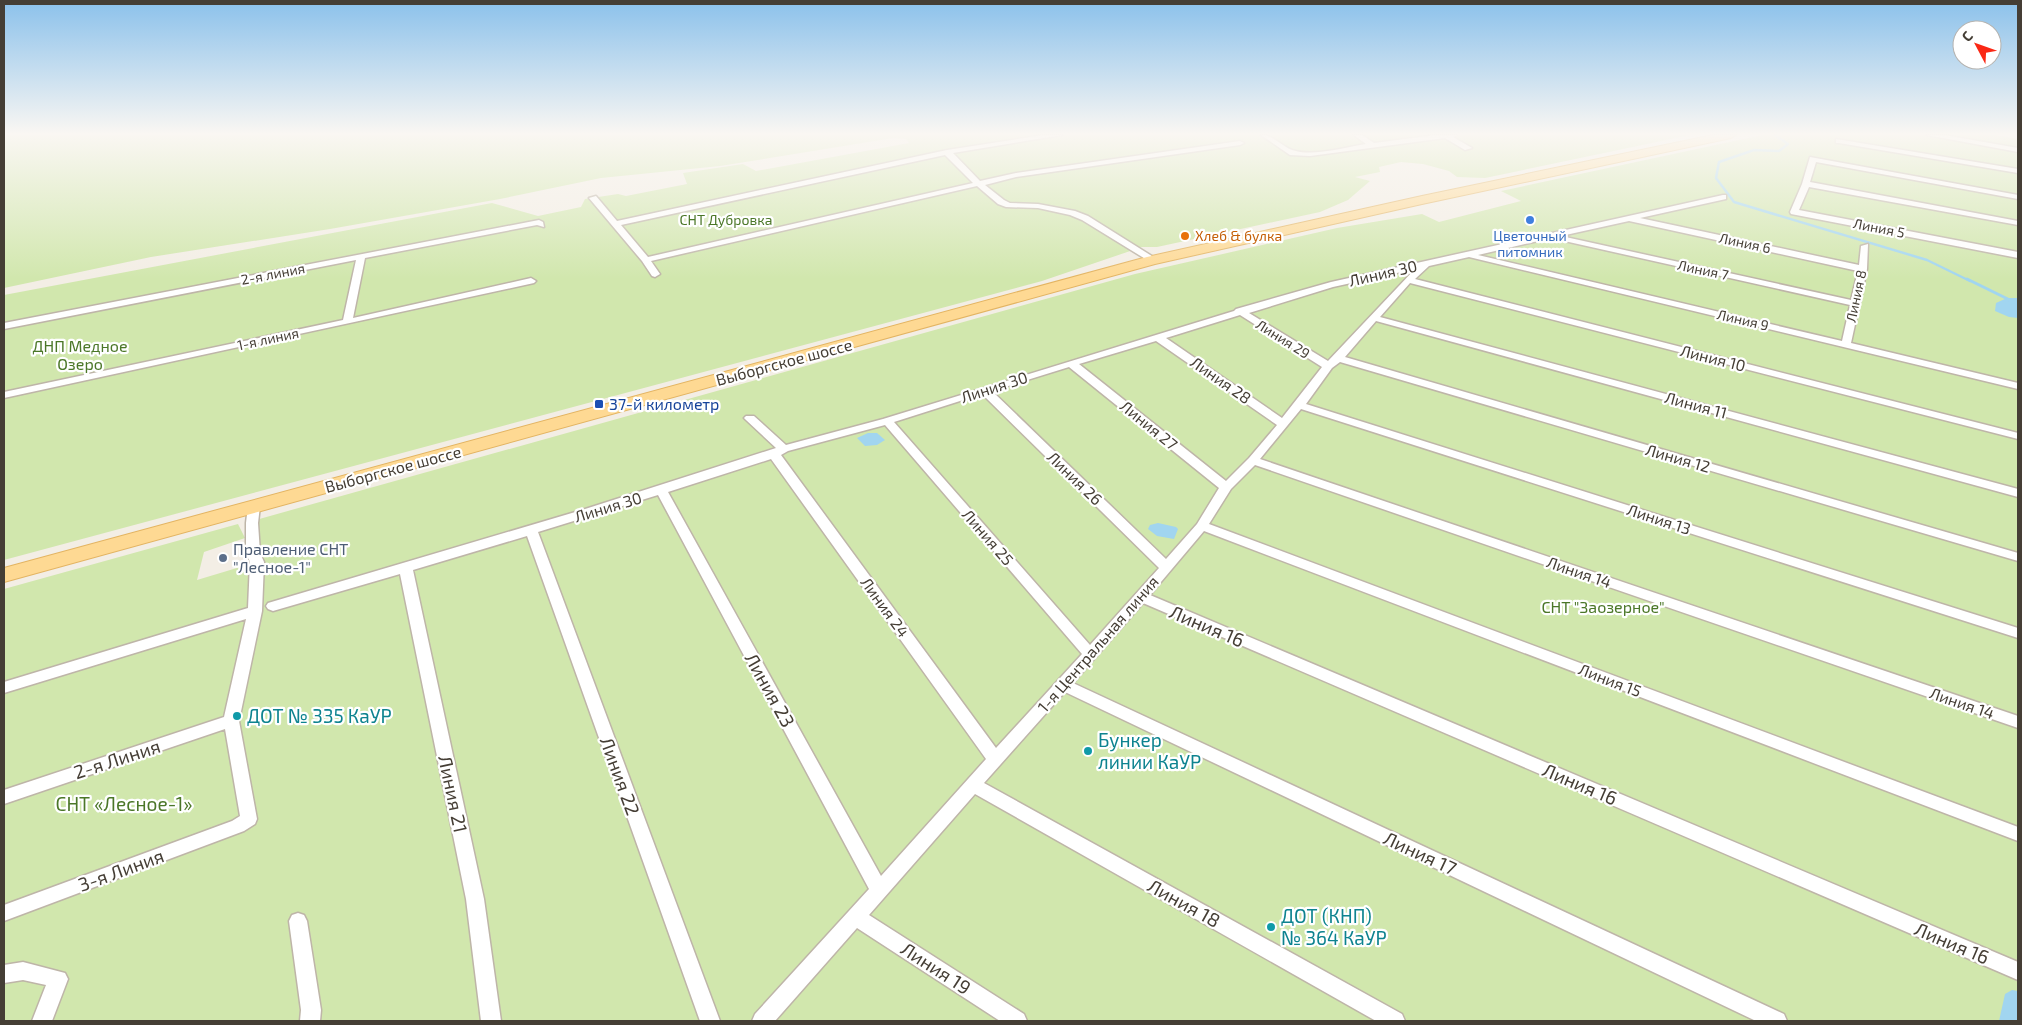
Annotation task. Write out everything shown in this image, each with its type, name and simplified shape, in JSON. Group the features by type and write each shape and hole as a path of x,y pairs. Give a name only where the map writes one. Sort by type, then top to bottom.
{"main road":[{"name":"Выборгское шоссе","path":"4,575 1152,260 1503,183"}],"street":[{"path":"616,224 805,183"},
{"path":"646,260 978,183 1000,202 1061,210 1085,218 1152,260"},
{"name":"Линия 5","path":"1942,183 2018,197"},
{"path":"1806,184 2018,223"},
{"name":"Линия 5","path":"1806,184 1794,212 2018,255"},
{"name":"Линия 30","path":"273,606 406,568 1239,311 1331,285 1724,197"},
{"path":"593,198 646,260 655,274"},
{"name":"Линия 6","path":"1628,218 1862,269"},
{"name":"2-я линия","path":"4,326 539,222 541,225"},
{"name":"Линия 7","path":"1552,236 1854,303"},
{"name":"Линия 8","path":"1846,345 1865,246"},
{"name":"Линия 9","path":"1468,254 2018,386"},
{"path":"347,322 361,257"},
{"name":"1-я Центральная линия","path":"762,1021 1141,597 1202,526 1226,487 1253,460 1333,362 1408,280 1426,264"},
{"name":"Линия 10","path":"1408,280 2018,436"},
{"name":"1-я линия","path":"4,394 347,322 531,281"},
{"name":"Линия 29","path":"1239,311 1333,362"},
{"name":"Линия 11","path":"1374,318 2018,493"},
{"name":"Линия 28","path":"1158,337 1283,424"},
{"name":"Линия 12","path":"1333,362 2018,557"},
{"name":"Линия 27","path":"1071,363 1226,487"},
{"name":"Линия 26","path":"984,390 1166,567"},
{"name":"Линия 13","path":"1299,405 2018,633"},
{"name":"Линия 24","path":"750,418 779,452 996,760"},
{"name":"Линия 25","path":"887,421 1089,653"},
{"name":"Линия 14","path":"1253,460 2018,722"},
{"name":"Линия 23","path":"661,490 879,890"},
{"path":"231,721 255,612 257,562 253,553 252,523 254,506"},
{"name":"Линия 15","path":"1202,526 2018,834"},
{"name":"Линия 22","path":"531,530 710,1021"},
{"name":"Линия 21","path":"406,568 474,899 491,1021"},
{"name":"Линия 16","path":"1141,597 2018,971"},
{"path":"4,687 255,612"},
{"name":"Линия 17","path":"1062,684 1777,1021"},
{"name":"2-я Линия","path":"4,797 231,721"},
{"name":"3-я Линия","path":"4,913 238,826 249,819 231,721"},
{"name":"Линия 18","path":"973,785 1395,1021"},
{"name":"Линия 19","path":"855,916 1017,1021"},
{"path":"298,921 311,1010 310,1021"},
{"path":"4,974 23,971 58,979 42,1021"}],"green space":[{"path":"4,183 578,183 500,199 330,229 151,257 4,288"},
{"path":"1368,183 1348,200 1320,212 1157,247 1142,247 1042,281 4,560 4,295 492,203 538,216 581,207 585,199 618,194 626,196 687,184"},
{"name":"СНТ \"Заозерное\"","path":"1539,183 2018,183 2018,1021 4,1021 4,589 238,524 245,538 204,552 197,580 257,562 252,521 1135,274 1337,228 1422,214 1439,222 1521,201 1501,191"}],"water":[{"path":"2007,298 2018,298 2018,318 2009,317 1995,311 1996,303"},
{"path":"868,433 877,433 885,440 877,445 865,446 857,438"},
{"path":"1158,523 1178,529 1174,539 1157,536 1148,529 1150,525"},
{"path":"2012,990 2018,991 2018,1021 1999,1021 2005,994"}],"waterway":[{"path":"1720,183 1734,202 1927,260 1970,281"},
{"path":"1967,279 2018,304"}],"place":[{"name":"Цветочный питомник","path":"1530,220"},
{"name":"Хлеб & булка","path":"1185,236"},
{"name":"37-й километр","path":"599,404"},
{"name":"Правление СНТ \"Лесное-1\"","path":"223,558"},
{"name":"ДОТ № 335 КаУР","path":"237,716"},
{"name":"Бункер линии КаУР","path":"1088,751"},
{"name":"ДОТ (КНП) № 364 КаУР","path":"1271,927"}],"park label":[{"name":"СНТ Дубровка","path":"726,220"},
{"name":"ДНП Медное Озеро","path":"80,355"},
{"name":"СНТ «Лесное-1»","path":"124,804"}]}
